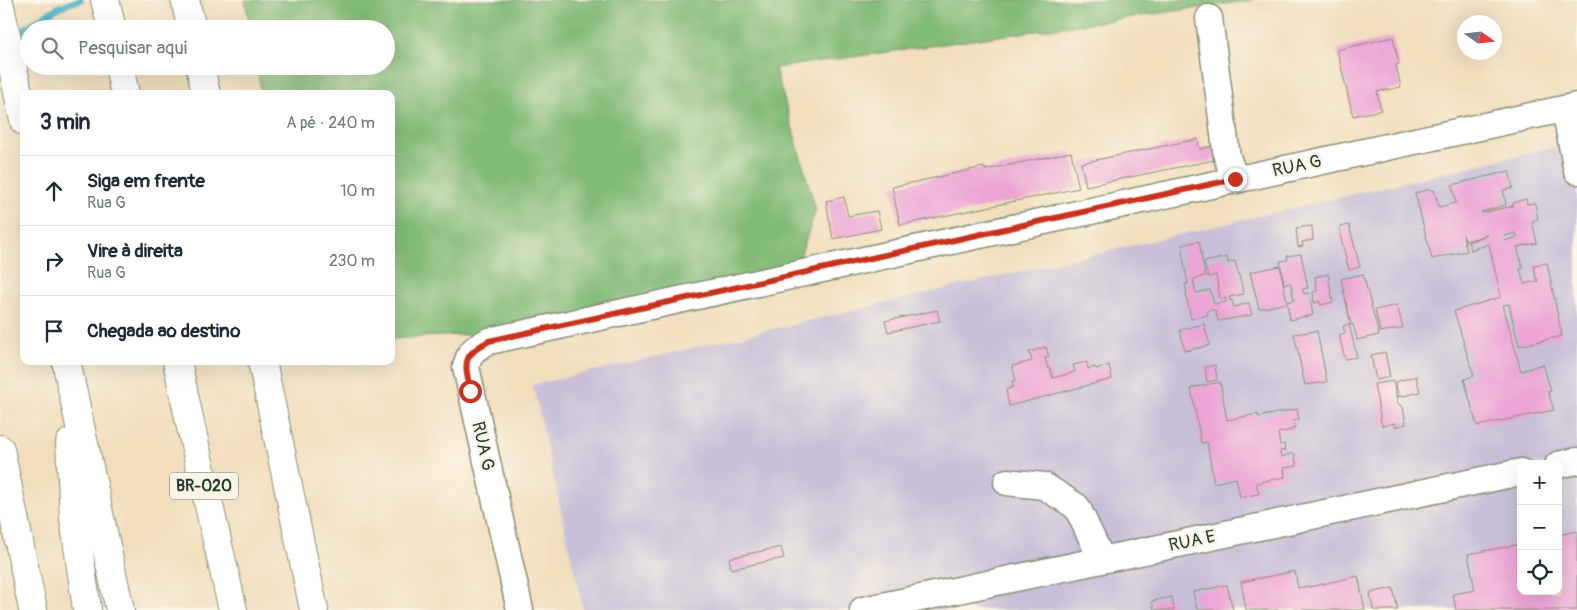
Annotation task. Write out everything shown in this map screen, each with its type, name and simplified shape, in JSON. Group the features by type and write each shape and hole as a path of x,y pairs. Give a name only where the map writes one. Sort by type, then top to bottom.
{"main road":[{"path":"105,0 110,20"},
{"path":"185,0 190,20"},
{"path":"0,6 20,101"},
{"path":"121,75 124,90"},
{"path":"202,75 205,90"},
{"path":"65,365 74,518 87,610"},
{"path":"66,365 120,610"},
{"name":"BR-020","path":"178,365 233,610"},
{"path":"263,365 314,610"},
{"path":"0,449 33,610"}],"street":[{"path":"1209,18 1227,156 1235,179"},
{"path":"1571,107 1577,170"},
{"name":"RUA G","path":"520,610 466,367 468,356 473,350 489,341 1571,107"},
{"path":"1562,464 1577,461"},
{"name":"RUA E","path":"863,610 1517,473"},
{"path":"1007,482 1044,486 1077,507 1102,560"}],"shaded area":[{"path":"1577,142 1577,610 583,610 533,385"}],"green space":[{"path":"245,0 1253,0 775,68 816,210 795,271 476,334 395,339 395,90 260,90 258,75 395,75 395,20 248,20"}],"building":[{"path":"1393,37 1399,64 1396,65 1401,87 1377,92 1381,110 1353,116 1337,50"},
{"path":"1198,139 1200,149 1221,144 1224,158 1086,186 1081,163"},
{"path":"1071,152 1079,188 900,225 892,187 984,167 985,170"},
{"path":"1509,171 1513,188 1503,190 1506,205 1481,212 1513,206 1513,203 1526,199 1527,204 1535,203 1538,219 1532,221 1537,243 1517,247 1523,268 1520,268 1524,284 1538,281 1534,265 1547,263 1562,336 1519,346 1509,304 1503,305 1521,371 1543,364 1551,391 1548,392 1554,410 1477,426 1464,379 1474,376 1454,311 1501,297 1489,244 1471,250 1468,242 1487,235 1466,241 1463,235 1467,251 1432,259 1415,193 1434,190 1439,207 1456,203 1452,185","holes":["1516,233 1517,237 1505,241 1504,236"]},
{"path":"844,197 848,216 877,211 881,229 833,239 826,201"},
{"path":"1349,225 1360,267 1349,270 1340,227"},
{"path":"1312,226 1313,240 1302,242 1303,246 1298,247 1296,228"},
{"path":"1199,241 1205,276 1193,279 1196,293 1210,290 1214,304 1226,302 1225,298 1220,299 1216,275 1208,277 1204,262 1227,257 1228,263 1235,261 1244,294 1229,297 1230,301 1232,300 1234,307 1249,303 1252,315 1218,321 1215,310 1210,310 1207,311 1208,315 1191,319 1186,295 1185,284 1188,284 1182,245"},
{"path":"1301,254 1308,288 1302,289 1304,294 1309,293 1313,315 1290,320 1287,303 1259,309 1250,272 1280,266 1287,302 1294,300 1291,283 1284,284 1280,261 1288,260 1287,256"},
{"path":"1328,274 1333,302 1320,305 1320,301 1314,303 1313,292 1317,291 1315,277"},
{"path":"1363,274 1379,335 1357,340 1353,324 1351,325 1341,279"},
{"path":"1397,305 1403,328 1380,332 1375,310"},
{"path":"937,310 940,321 888,332 885,321"},
{"path":"1204,324 1210,345 1185,351 1180,330"},
{"path":"1349,324 1357,357 1345,359 1339,335 1345,333 1343,326"},
{"path":"1317,331 1327,382 1305,385 1294,334"},
{"path":"1046,347 1049,357 1045,358 1053,378 1075,372 1073,365 1087,362 1088,369 1109,365 1112,379 1009,406 1006,390 1013,387 1012,381 1016,380 1012,366 1032,361 1029,352"},
{"path":"1385,352 1390,377 1376,380 1371,355"},
{"path":"1215,365 1217,380 1207,382 1205,367"},
{"path":"1416,376 1420,392 1399,397 1395,382"},
{"path":"1393,381 1398,404 1403,407 1406,424 1395,427 1395,423 1382,426 1374,384"},
{"path":"1220,382 1227,420 1258,414 1258,417 1297,409 1299,420 1293,421 1295,428 1278,433 1280,445 1284,444 1285,450 1280,451 1281,457 1294,453 1297,466 1284,468 1285,477 1256,483 1259,494 1240,497 1236,478 1214,483 1207,442 1201,443 1191,388"},
{"path":"1577,531 1577,610 1456,610 1453,594 1475,590 1468,554 1517,545 1517,595 1562,595 1562,534"},
{"path":"781,547 784,558 731,569 729,558"},
{"path":"1295,571 1298,588 1358,576 1365,610 1246,610 1241,582"},
{"path":"1227,585 1233,610 1197,610 1193,592"},
{"path":"1393,588 1398,610 1373,610 1370,593"},
{"path":"1172,597 1174,610 1154,610 1152,601"}],"waterway":[{"path":"39,20 59,7 80,0"},
{"path":"12,37 20,32"}],"route":[{"path":"470,391 466,367 468,356 473,350 489,341 1235,179"}]}
